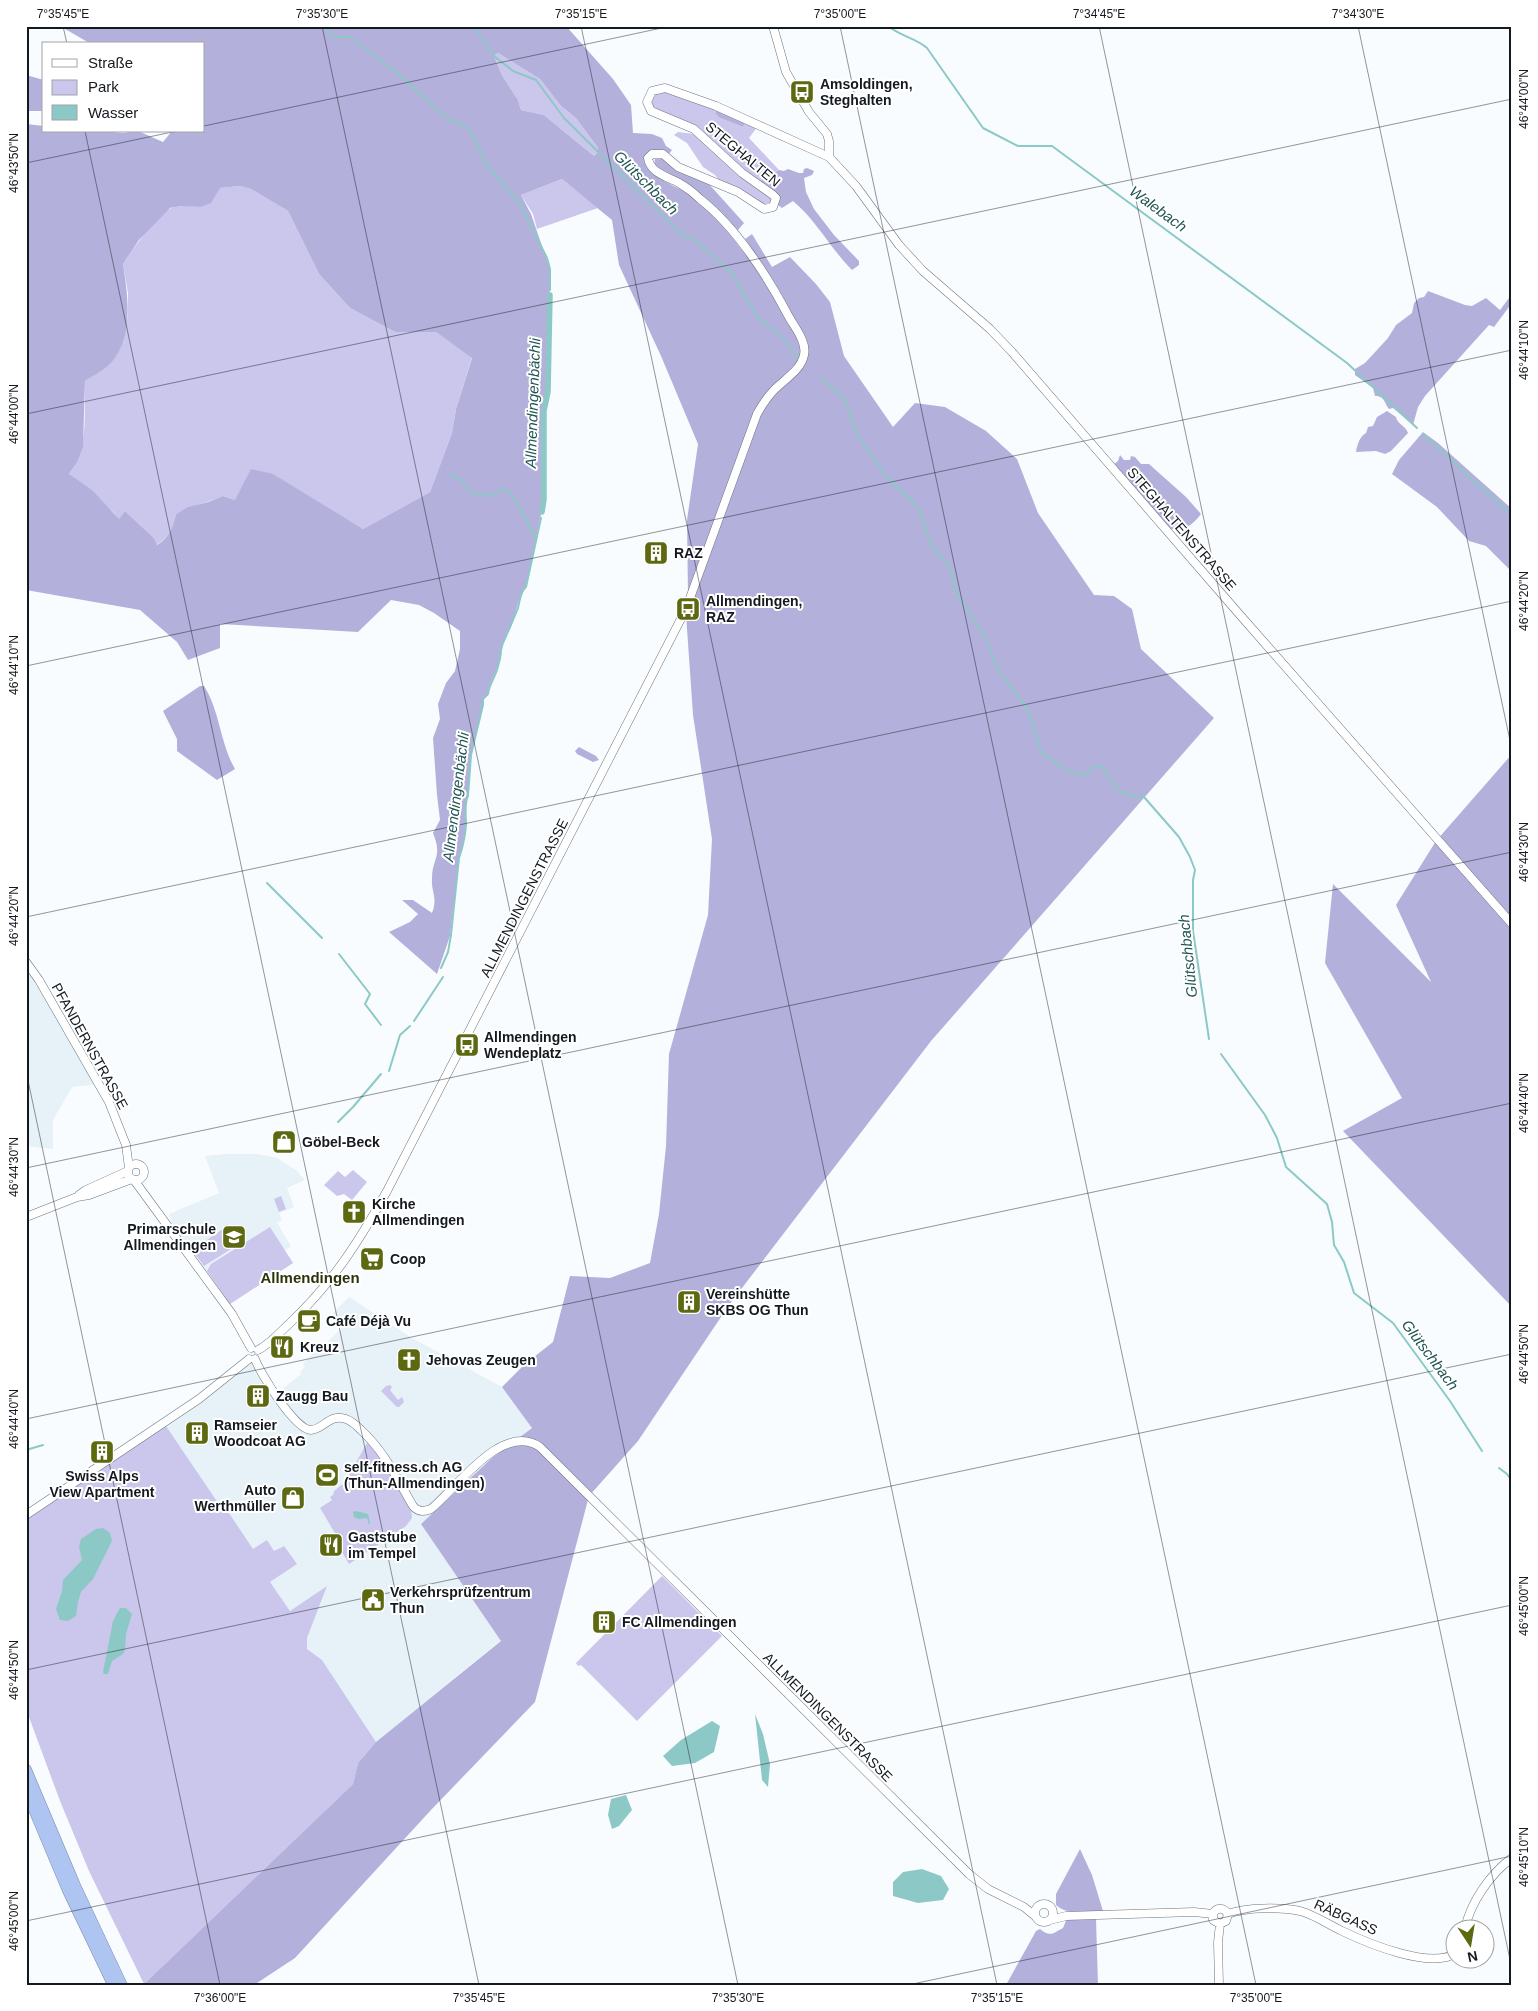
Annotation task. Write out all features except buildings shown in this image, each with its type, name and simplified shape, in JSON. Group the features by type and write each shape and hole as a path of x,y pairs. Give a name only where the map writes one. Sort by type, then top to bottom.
{"highway":[{"path":"26,1769 71,1876 122,1985"},
{"path":"26,1791 67,1889 113,1985"}],"street":[{"path":"773,26 786,72 809,112 827,134 829,157"},
{"name":"STEGHALTEN","path":"754,421 766,399 798,367 804,357 804,345 770,283 726,225 701,199 679,183 652,168 648,158 652,154 663,154 678,167 738,192 764,209 773,207 776,198 742,173 694,129 651,111 647,104 647,99 653,90 665,88 732,113 829,157"},
{"name":"STEGHALTENSTRASSE","path":"829,157 856,186 899,245 923,270 990,329 1012,352 1233,608 1512,924"},
{"name":"ALLMENDINGENSTRASSE","path":"254,1349 270,1342 335,1276 369,1223 400,1168 689,604 754,421"},
{"name":"PFANDERNSTRASSE","path":"26,962 39,980 105,1094 126,1145 138,1164"},
{"name":"PFANDERNSTRASSE","path":"126,1145 129,1170"},
{"path":"77,1197 86,1190 138,1164 144,1170 143,1177 148,1198"},
{"path":"26,1515 185,1409 252,1359 247,1352 254,1349 232,1314 178,1242 148,1198 129,1176 129,1170"},
{"path":"26,1219 77,1197 143,1177"},
{"name":"ALLMENDINGENSTRASSE","path":"252,1359 264,1379 303,1428 314,1429 332,1418 340,1417 350,1421 366,1435 388,1461 413,1506 418,1510 425,1511 431,1509 481,1460 494,1450 508,1444 524,1441 532,1442 542,1449 969,1874 994,1893 1024,1907 1035,1916"},
{"path":"1468,1918 1478,1898 1496,1874 1512,1858"},
{"path":"1066,1916 1053,1910 1051,1906 1045,1903 1037,1906 1035,1916 1042,1922 1066,1916 1201,1912 1213,1914"},
{"name":"ALLMENDINGENSTRASSE","path":"1024,1907 1037,1906"},
{"path":"1220,1908 1228,1914 1226,1921 1220,1924 1213,1920 1213,1914 1215,1910 1220,1908"},
{"name":"RÄBGASS","path":"1228,1914 1249,1909 1301,1911 1357,1938 1413,1957 1437,1959 1446,1956"},
{"path":"1050,1920 1053,1910"},
{"path":"1219,1985 1220,1924"}],"shaded area":[{"path":"60,26 566,26 613,79 631,105 633,133 652,134 662,138 666,146 672,150 669,154 658,152 650,155 644,160 647,167 657,177 701,203 746,255 714,208 660,172 654,165 655,159 663,159 708,183 744,223 738,230 745,239 752,234 772,267 790,257 816,284 830,302 844,356 893,427 915,403 945,407 986,431 1017,459 1038,513 1094,595 1114,596 1132,609 1141,649 1214,718 931,1041 729,1305 638,1441 589,1496 535,1702 431,1810 295,1958 254,1985 144,1984 353,1784 358,1763 376,1742 501,1641 421,1524 493,1457 532,1428 502,1387 525,1364 553,1342 570,1276 610,1278 650,1263 659,1214 666,1146 669,1054 708,915 712,839 693,715 686,614 688,596 687,520 698,444 661,356 619,265 612,220 562,179 521,195 531,214 550,269 548,392 544,411 544,500 526,587 521,594 513,622 503,643 501,659 491,681 488,694 483,699 471,755 466,806 466,829 459,858 450,936 437,974 389,932 410,922 418,914 402,900 413,900 432,913 434,908 432,872 437,848 433,833 440,820 433,738 440,719 438,704 446,683 455,671 460,649 460,631 419,605 391,600 358,632 220,624 220,648 188,660 177,642 140,610 26,590 26,124 42,126 42,132 140,132 163,142 171,132 205,132 205,42 88,42","holes":["498,53 540,79 560,105 576,118 598,148 598,152 594,156 544,115 521,110 518,100 502,75 494,56","240,186 251,189 288,211 319,274 350,308 395,332 436,332 472,358 456,409 452,433 430,492 363,529 273,474 251,469 235,500 223,496 188,507 176,514 170,532 157,545 154,538 125,511 119,519 92,490 69,474 77,462 83,447 85,381 111,363 123,341 128,315 123,264 139,240 170,208 182,206 200,207 211,203 220,188"]},
{"path":"26,75 42,79 42,111 26,111"},
{"path":"716,109 746,121 743,127 720,118 716,114"},
{"path":"807,168 814,171 812,175 804,178 806,192 814,209 834,235 859,261 859,265 852,270 793,201 782,208 778,205 777,196 759,182 779,170 784,171 788,169 803,173 804,169"},
{"path":"1428,291 1472,306 1486,298 1500,310 1512,294 1512,303 1494,327 1489,325 1425,396 1418,407 1413,425 1393,408 1389,409 1383,399 1375,396 1373,388 1355,375 1355,369 1365,363 1388,338 1396,325 1412,313 1414,303 1419,298 1424,297"},
{"path":"1387,411 1396,417 1408,433 1391,451 1385,454 1376,451 1356,452 1359,441 1366,433 1368,427 1373,426 1377,417"},
{"path":"1423,432 1512,509 1512,572 1486,546 1469,541 1437,507 1392,474 1399,460"},
{"path":"1120,455 1124,460 1130,460 1131,456 1135,457 1141,464 1149,464 1186,497 1201,514 1187,527 1168,529 1113,465 1118,461"},
{"path":"200,686 204,686 209,696 217,716 226,749 235,769 217,780 177,751 177,739 163,711"},
{"path":"579,747 596,756 599,760 593,762 577,754 575,751"},
{"path":"1512,754 1512,1307 1343,1131 1402,1098 1325,963 1333,884 1431,982 1396,905 1436,841"},
{"path":"26,962 100,1084 72,1087 53,1120 53,1149 26,1146"},
{"name":"Primarschule Allmendingen","path":"258,1154 277,1158 296,1170 305,1180 287,1188 294,1207 279,1213 282,1220 277,1223 291,1246 285,1251 293,1263 230,1304 174,1228 169,1214 219,1193 205,1156"},
{"path":"349,1297 412,1338 502,1387 532,1427 493,1457 421,1524 501,1640 376,1742 322,1660 307,1649 307,1638 327,1586 290,1611 270,1582 296,1564 282,1546 274,1552 253,1549 221,1501 218,1503 205,1485 164,1423 255,1359 276,1394 301,1374 300,1372 305,1367 303,1364 323,1343 325,1344 345,1325 333,1313","holes":["368,1441 349,1563 339,1547 342,1545 320,1508 332,1500 334,1491 345,1482"]},
{"path":"1080,1849 1092,1875 1103,1911 1072,1912 1056,1905 1056,1894"},
{"path":"1067,1918 1096,1919 1098,1985 1006,1985 1036,1931 1040,1929 1049,1934 1054,1933 1063,1928"}],"green space":[{"path":"498,53 540,79 560,105 576,118 598,148 598,152 594,156 544,115 521,110 518,100 502,75 494,56"},
{"path":"667,91 716,109 720,118 743,127 746,121 758,126 749,138 779,170 759,182 745,173 707,138 654,109 650,103 653,94"},
{"path":"678,132 695,134 772,199 772,204 766,207 722,183 715,175 703,167 687,143 674,135"},
{"path":"562,179 598,208 537,229 533,214 521,195"},
{"path":"240,186 251,189 288,211 319,274 350,308 395,332 436,332 472,357 456,409 452,433 430,492 363,529 329,510 235,500 223,496 187,508 176,514 170,532 156,545 154,538 125,511 119,520 113,512 69,474 80,452 83,441 85,381 110,364 124,336 128,316 128,293 123,264 146,233 160,216 172,208 182,206 200,207 220,188"},
{"path":"353,1170 367,1182 352,1200 344,1194 337,1196 324,1185 338,1171 345,1177"},
{"path":"281,1196 286,1209 279,1212 274,1199"},
{"path":"270,1227 293,1263 230,1304 207,1271 211,1264"},
{"path":"223,1229 232,1243 237,1240 239,1244 204,1266 192,1250"},
{"path":"390,1385 392,1387 390,1390 398,1400 402,1397 404,1402 399,1407 381,1391"},
{"path":"164,1423 218,1503 221,1501 253,1549 267,1540 274,1551 284,1546 297,1564 270,1582 290,1611 327,1586 307,1638 307,1649 322,1660 376,1742 358,1763 353,1784 144,1984 89,1871 60,1801 26,1709 26,1515"},
{"path":"368,1441 378,1452 411,1508 412,1518 406,1526 349,1564 339,1547 342,1545 320,1508 332,1500 330,1497 334,1491 345,1482"},
{"path":"662,1576 722,1636 637,1721 581,1665 578,1666 576,1663"}],"water":[{"path":"353,1512 368,1514 369,1525 367,1518 359,1519 354,1517"},
{"path":"103,1528 110,1533 112,1541 93,1579 81,1592 76,1616 68,1621 60,1620 56,1609 62,1591 63,1580 82,1560 79,1547 81,1539 96,1529"},
{"path":"120,1608 126,1608 132,1614 126,1634 125,1650 123,1654 112,1661 108,1674 104,1674 113,1621"},
{"path":"755,1714 763,1734 770,1764 768,1787 762,1780"},
{"path":"712,1721 720,1726 714,1752 695,1763 672,1766 663,1756 681,1740"},
{"path":"626,1795 632,1810 619,1826 612,1829 608,1815 611,1799"},
{"path":"922,1869 941,1876 949,1889 943,1900 918,1903 893,1896 893,1882 903,1872"}],"waterway":[{"name":"Allmendingenbächli","path":"322,26 333,37 350,37 396,72 442,114 472,132 487,166 519,202 547,258 550,269 550,290"},
{"name":"Glütschbach","path":"474,26 494,56 513,71 536,80 564,118 684,237 693,239 732,273 758,318 783,338 798,358"},
{"name":"Walebach","path":"888,26 927,48 983,128 1018,146 1052,146 1347,363 1417,428"},
{"name":"Allmendingenbächli","path":"542,512 544,500 544,411 548,392 550,295"},
{"name":"Glütschbach","path":"820,378 844,398 858,436 886,476 918,507 932,547 950,567 956,592 986,638 997,668 1028,710 1041,752 1068,771 1085,775 1093,767 1102,766 1118,789 1128,794 1144,797 1179,837 1195,870 1193,880 1193,931 1209,1039"},
{"name":"Walebach","path":"1423,434 1512,516"},
{"path":"450,474 461,480 470,492 486,496 507,490 519,506 536,539"},
{"name":"Allmendingenbächli","path":"441,968 448,952 451,935 459,858 466,829 466,806 471,755 483,699 488,694 497,670 503,643 518,608 521,594 526,587 541,518"},
{"path":"267,883 322,938"},
{"path":"339,954 370,994 365,1004 381,1025"},
{"name":"Allmendingenbächli","path":"414,1021 443,977"},
{"path":"389,1071 400,1035 410,1026"},
{"name":"Glütschbach","path":"1221,1054 1265,1115 1277,1138 1286,1167 1327,1204 1332,1222 1334,1245 1344,1262 1354,1293 1393,1323 1450,1401 1482,1451"},
{"path":"338,1122 381,1074"},
{"path":"26,1450 43,1445"},
{"name":"Glütschbach","path":"1499,1468 1512,1481"}],"place":[{"name":"Amsoldingen, Steghalten","path":"802,92"},
{"name":"RAZ","path":"656,553"},
{"name":"Allmendingen, RAZ","path":"688,609"},
{"name":"Allmendingen Wendeplatz","path":"467,1045"},
{"name":"Göbel-Beck","path":"284,1142"},
{"name":"Kirche Allmendingen","path":"354,1212"},
{"name":"Primarschule Allmendingen","path":"234,1237"},
{"name":"Coop","path":"372,1259"},
{"name":"Vereinshütte SKBS OG Thun","path":"689,1302"},
{"name":"Café Déjà Vu","path":"309,1321"},
{"name":"Kreuz","path":"282,1347"},
{"name":"Jehovas Zeugen","path":"409,1360"},
{"name":"Zaugg Bau","path":"258,1396"},
{"name":"Ramseier Woodcoat AG","path":"197,1433"},
{"name":"Swiss Alps View Apartment","path":"102,1452"},
{"name":"self-fitness.ch AG (Thun-Allmendingen)","path":"327,1475"},
{"name":"Auto Werthmüller","path":"293,1498"},
{"name":"Gaststube im Tempel","path":"331,1545"},
{"name":"Verkehrsprüfzentrum Thun","path":"373,1600"},
{"name":"FC Allmendingen","path":"604,1622"}],"district":[{"name":"Allmendingen","path":"310,1278"}]}
